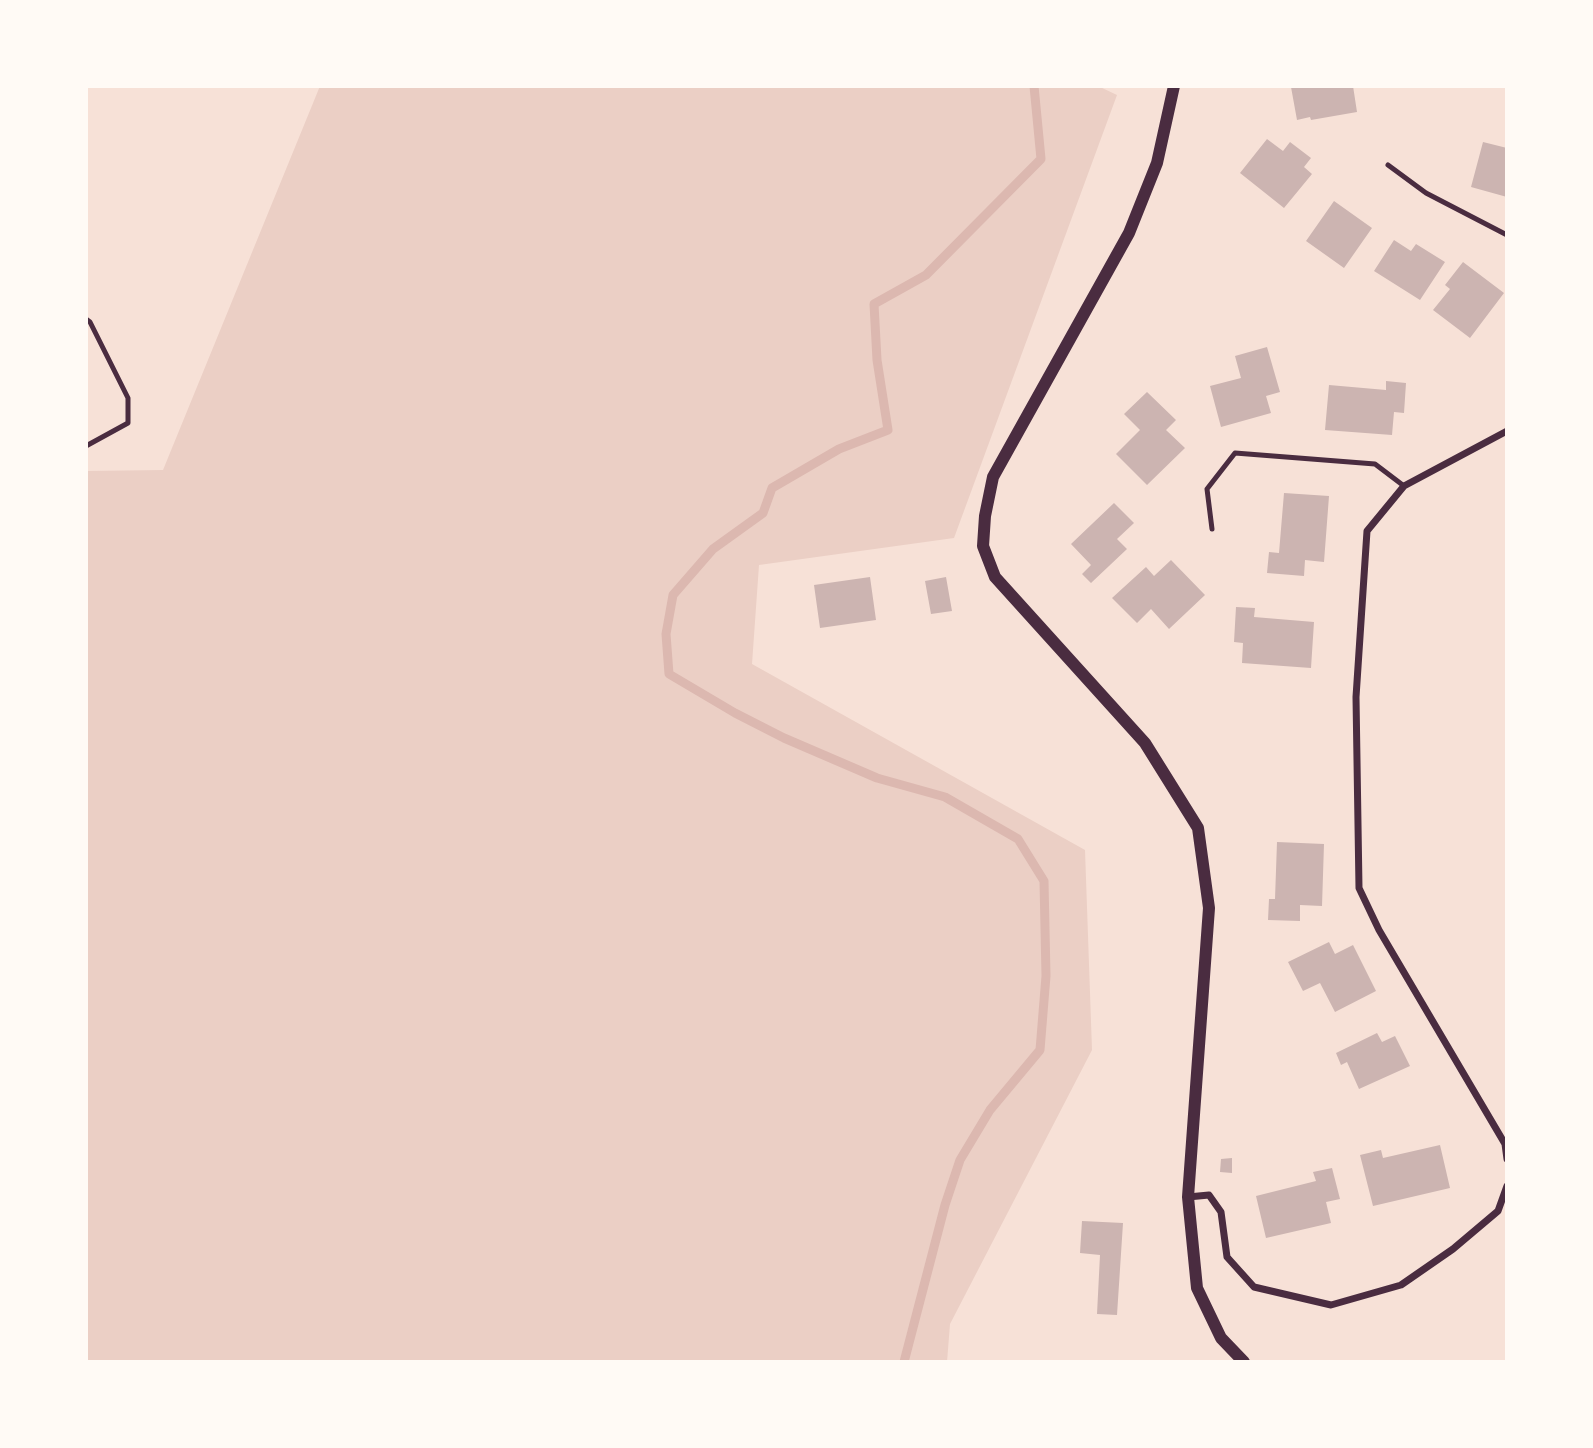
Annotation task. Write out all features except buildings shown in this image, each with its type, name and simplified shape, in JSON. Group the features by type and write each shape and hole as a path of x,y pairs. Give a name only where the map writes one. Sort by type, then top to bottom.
{"street":[{"path":"1174,86 1157,163 1129,233 993,477 985,516 983,546 995,577 1145,743 1198,828 1209,908 1188,1197 1197,1288 1221,1338 1244,1362"},
{"path":"1507,431 1404,486 1367,531 1356,697 1360,888 1379,930 1505,1144 1507,1159"},
{"path":"1188,1197 1209,1195 1221,1212 1227,1257 1254,1287 1331,1305 1401,1286 1453,1249 1498,1211 1507,1186"}],"lane":[{"path":"1388,165 1426,193 1507,235"},
{"path":"86,319 90,322 128,398 128,423 86,446"},
{"path":"1212,529 1207,489 1235,453 1375,464 1404,486"}],"shaded area":[{"path":"320,86 1098,86 1117,95 954,538 759,565 752,664 1085,850 1092,1050 950,1324 947,1362 86,1362 86,471 163,470"}],"waterway":[{"path":"904,1362 945,1205 960,1160 990,1110 1040,1050 1046,976 1044,881 1018,839 945,797 877,778 784,738 669,674 666,634 673,595 713,549 763,513 772,488 839,449 888,430 877,360 874,304 926,275 1041,159 1034,86"}]}
